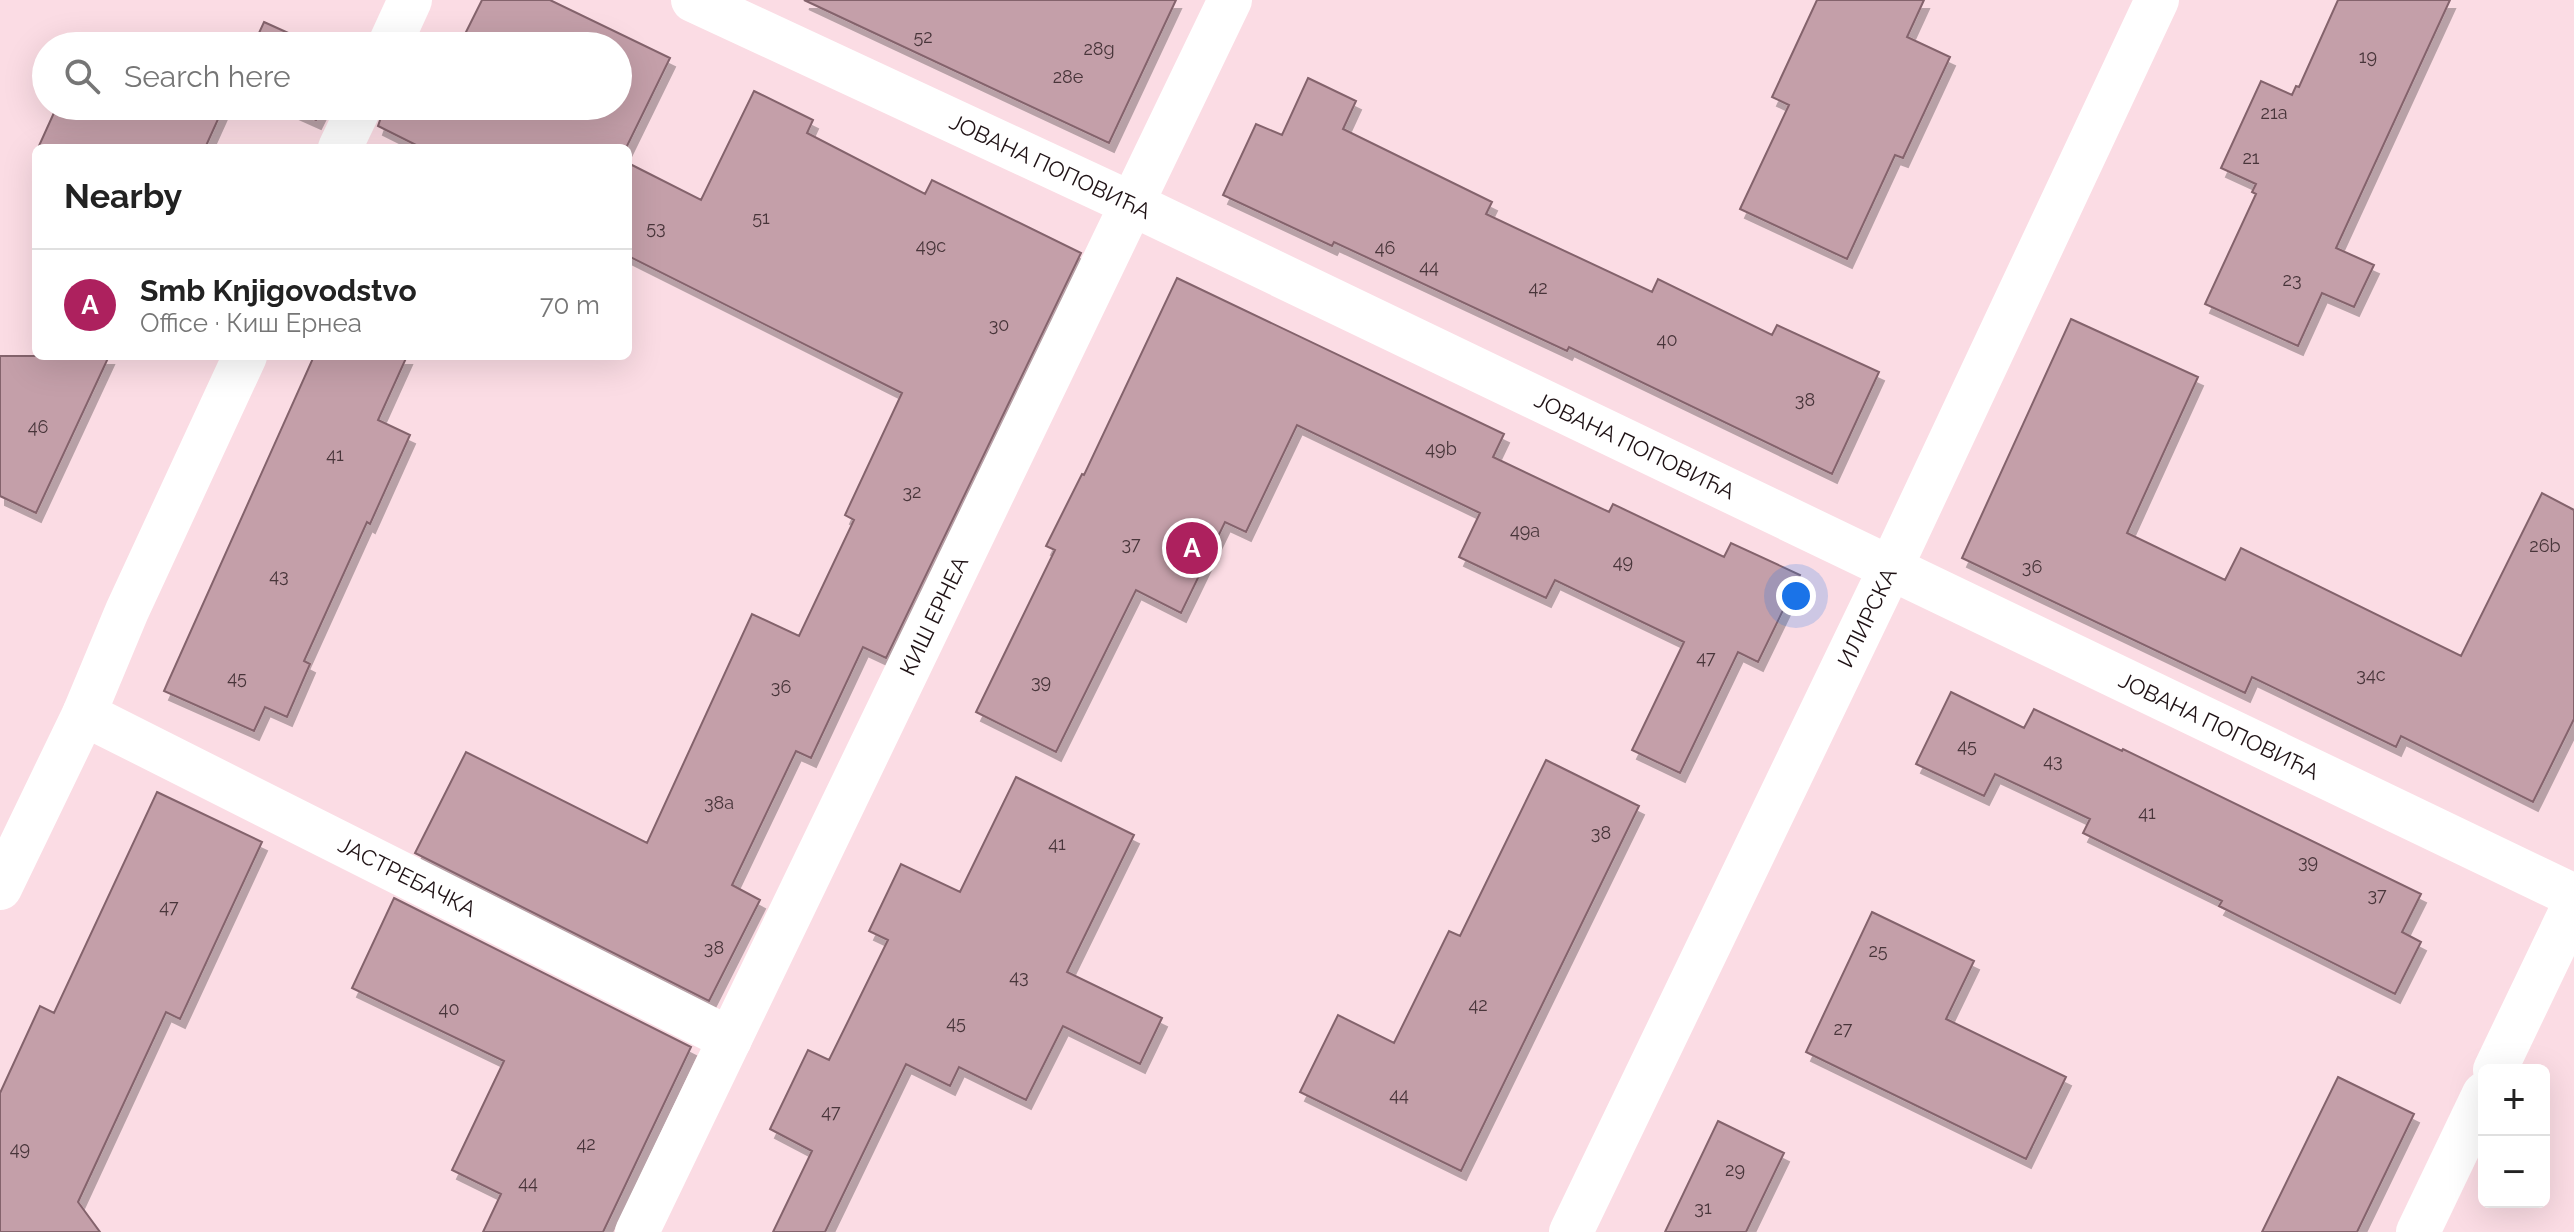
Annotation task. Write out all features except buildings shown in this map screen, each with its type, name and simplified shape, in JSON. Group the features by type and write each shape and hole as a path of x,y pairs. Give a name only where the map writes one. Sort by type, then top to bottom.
{"street":[{"path":"395,32 410,0"},
{"name":"ЈОВАНА ПОПОВИЋА","path":"693,0 1132,204 2574,896"},
{"name":"КИШ ЕРНЕА","path":"637,1232 1230,0"},
{"name":"ИЛИРСКА","path":"1571,1232 1891,567 2157,0"},
{"path":"342,144 353,120"},
{"path":"0,888 84,714 127,611 243,360"},
{"name":"ЈАСТРЕБАЧКА","path":"84,714 730,1039"},
{"path":"2498,1064 2574,905"},
{"path":"2418,1232 2478,1107"}],"place":[{"name":"Smb Knjigovodstvo","path":"1192,548"}]}
